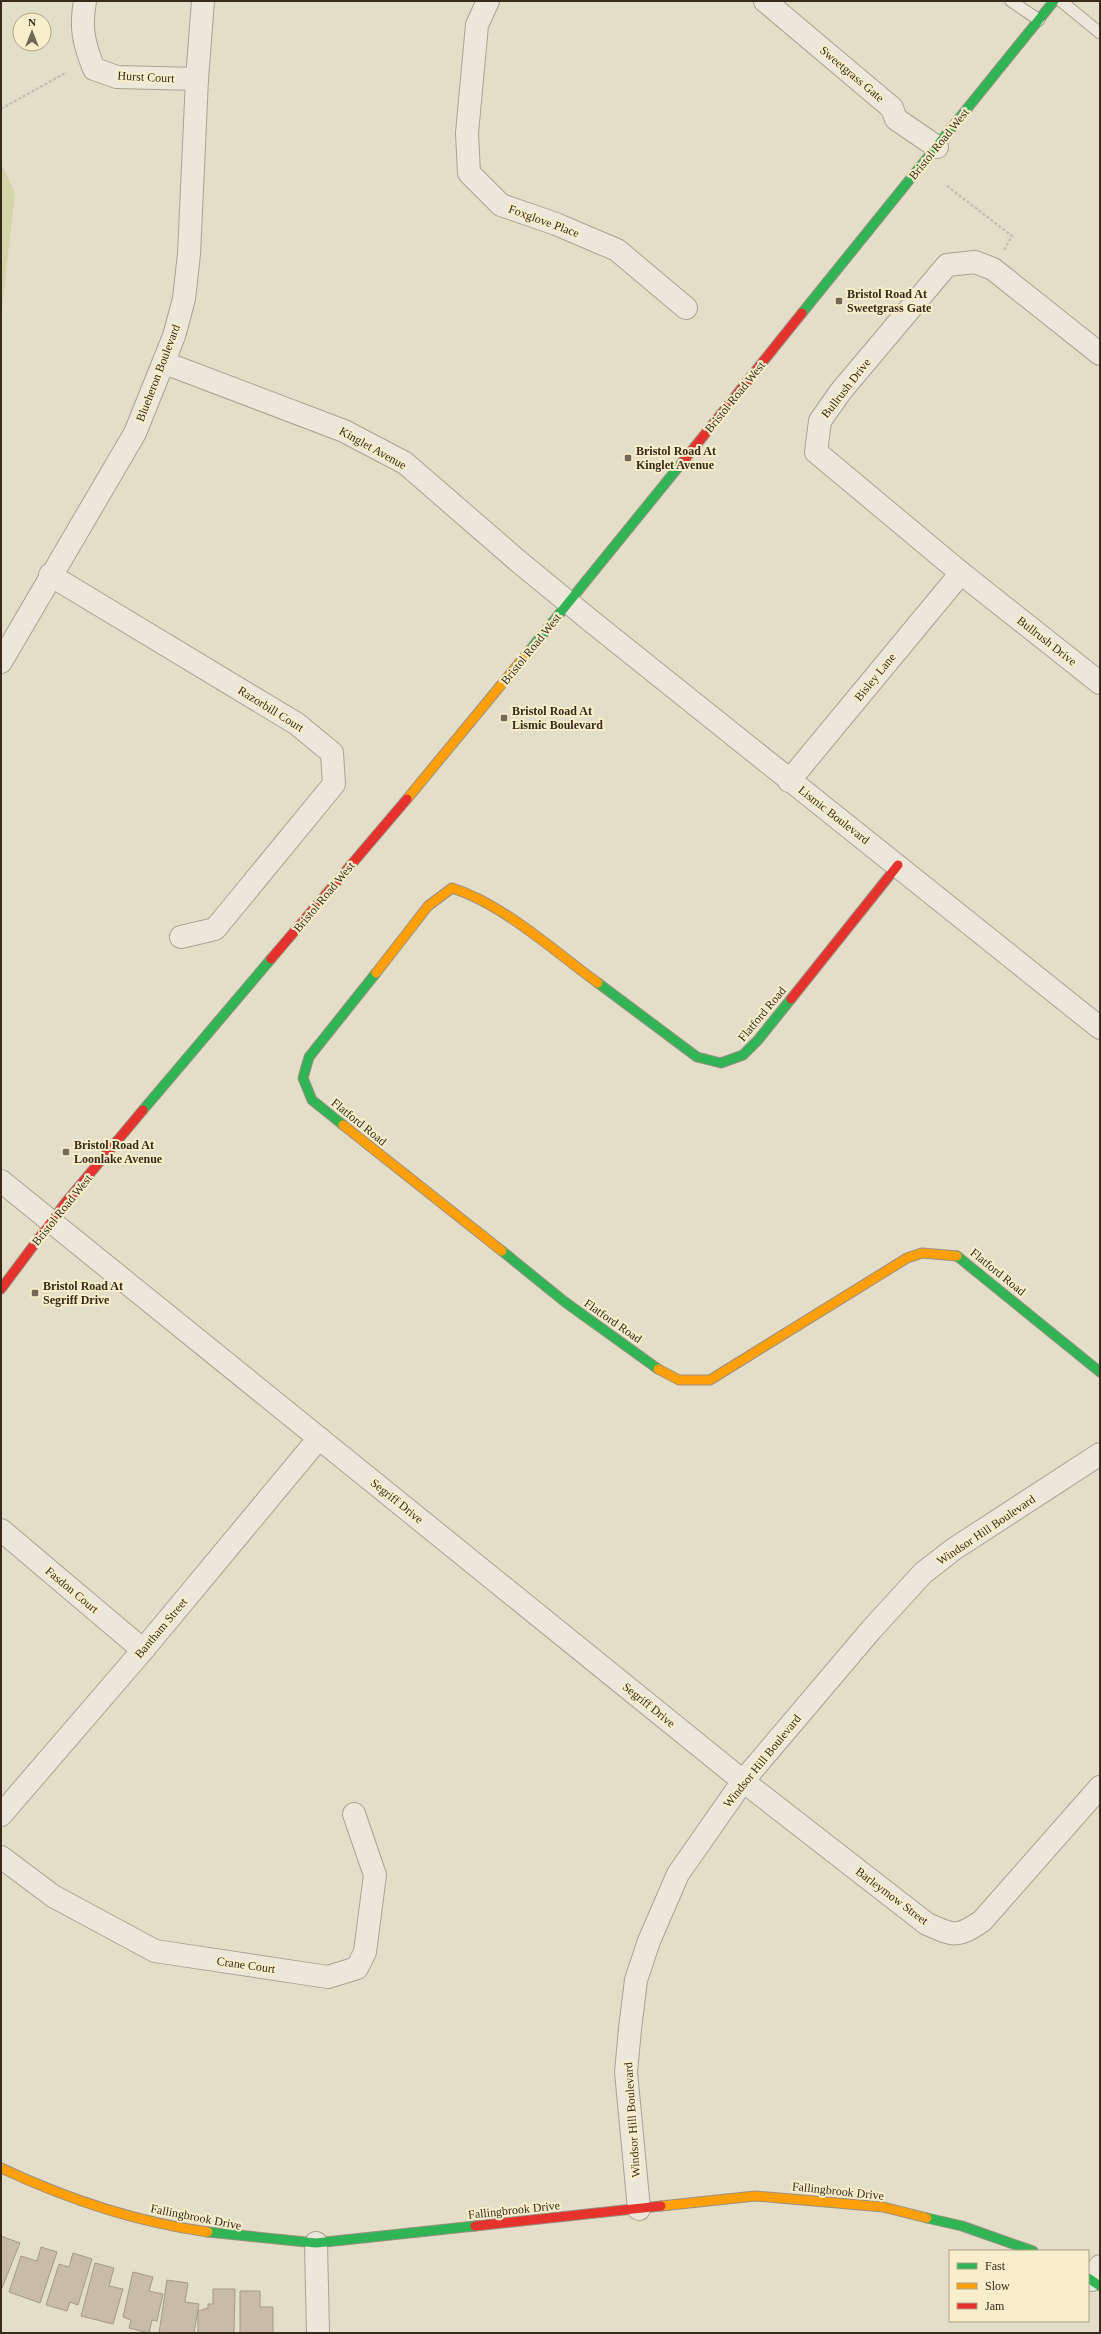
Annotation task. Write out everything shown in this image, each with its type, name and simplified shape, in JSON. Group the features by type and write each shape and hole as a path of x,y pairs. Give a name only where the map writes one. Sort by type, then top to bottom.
{"street":[{"name":"Hurst Court","path":"85,1 81,23 86,49 94,69 117,77 196,79"},
{"name":"Blueheron Boulevard","path":"1,662 50,575 135,433 165,363 184,299 189,254 196,79 203,1"},
{"name":"Foxglove Place","path":"488,1 477,25 467,133 469,173 501,205 556,224 617,250 686,308"},
{"name":"Sweetgrass Gate","path":"765,1 892,108 896,119 937,147"},
{"name":"Bristol Road West","path":"1,1289 51,1222 481,711 1054,1"},
{"name":"Bullrush Drive","path":"1100,354 993,269 975,262 947,264 841,391 820,421 816,437 816,452 961,573 1100,683"},
{"name":"Kinglet Avenue","path":"165,363 344,431 405,463 569,603"},
{"name":"Bisley Lane","path":"789,781 961,573"},
{"name":"Razorbill Court","path":"50,575 298,724 332,753 334,784 216,929 181,937"},
{"name":"Lismic Boulevard","path":"569,603 789,781 898,865 1100,1028"},
{"name":"Flatford Road","path":"898,865 758,1040 743,1054 721,1063 697,1057 504,914 474,895 452,888 428,906 309,1057 303,1078 312,1100 565,1302 661,1371 679,1380 710,1380 725,1369 907,1258 922,1253 959,1256 1100,1372"},
{"name":"Segriff Drive","path":"1,1181 743,1780"},
{"name":"Bantham Street","path":"1,1815 143,1650 319,1438"},
{"name":"Windsor Hill Boulevard","path":"639,2209 626,2072 636,1980 649,1941 678,1874 743,1780 871,1630 923,1573 954,1549 1100,1454"},
{"name":"Fasdon Court","path":"1,1530 143,1650"},
{"name":"Barleymow Street","path":"743,1780 927,1924 948,1933 964,1933 982,1922 1100,1787"},
{"name":"Crane Court","path":"1,1857 53,1896 155,1951 328,1977 357,1968 365,1952 375,1875 354,1814"},
{"name":"Fallingbrook Drive","path":"1,2168 77,2202 178,2228 251,2240 316,2243 755,2196 883,2207 962,2226 1030,2250"},
{"path":"316,2243 318,2333"}],"lane":[{"path":"1011,1 1039,20"},
{"path":"1061,1 1100,33"}],"path":[{"path":"1,109 67,72"},
{"path":"946,186 1012,236 993,269"}],"green space":[{"path":"1,163 15,193 1,318"}],"building":[{"path":"1,2236 20,2243 2,2288 1,2288"},
{"path":"41,2247 57,2252 40,2303 9,2292 21,2256 37,2261"},
{"path":"73,2253 92,2259 78,2305 70,2302 67,2311 46,2305 59,2264 69,2267"},
{"path":"95,2263 114,2268 109,2286 123,2289 113,2324 81,2316"},
{"path":"133,2272 153,2277 149,2291 163,2294 157,2321 152,2320 149,2333 129,2328 131,2320 123,2317"},
{"path":"167,2280 188,2283 185,2302 199,2304 194,2333 159,2333"},
{"path":"213,2289 235,2289 234,2333 198,2333 198,2311 208,2308 208,2304 213,2304"},
{"path":"240,2291 260,2291 260,2307 273,2307 273,2333 240,2333"}],"traffic: fast":[{"path":"802,313 1054,1"},
{"path":"530,650 685,459"},
{"path":"143,1110 271,959"},
{"path":"343,1125 312,1100 303,1078 309,1057 376,973"},
{"path":"598,983 697,1057 721,1063 743,1055 758,1040 791,999"},
{"path":"502,1251 565,1302 658,1369"},
{"path":"957,1256 1100,1372"},
{"path":"927,2218 962,2226 1030,2250"},
{"path":"208,2232 316,2243 475,2226"},
{"path":"1089,2279 1100,2286"}],"traffic: slow":[{"path":"407,799 530,650"},
{"path":"376,973 428,906 452,888 471,895 509,917 598,983"},
{"path":"343,1125 502,1251"},
{"path":"658,1369 679,1380 710,1380 907,1258 922,1253 957,1256"},
{"path":"1,2168 51,2190 102,2208 154,2222 208,2232"},
{"path":"661,2206 755,2196 883,2207 927,2218"}],"traffic: jam":[{"path":"685,459 802,313"},
{"path":"271,959 407,799"},
{"path":"791,999 898,865"},
{"path":"1,1289 66,1202 143,1110"},
{"path":"475,2226 661,2206"}],"place":[{"name":"Bristol Road At Sweetgrass Gate","path":"839,301"},
{"name":"Bristol Road At Kinglet Avenue","path":"628,458"},
{"name":"Bristol Road At Lismic Boulevard","path":"504,718"},
{"name":"Bristol Road At Loonlake Avenue","path":"66,1152"},
{"name":"Bristol Road At Segriff Drive","path":"35,1293"}]}
